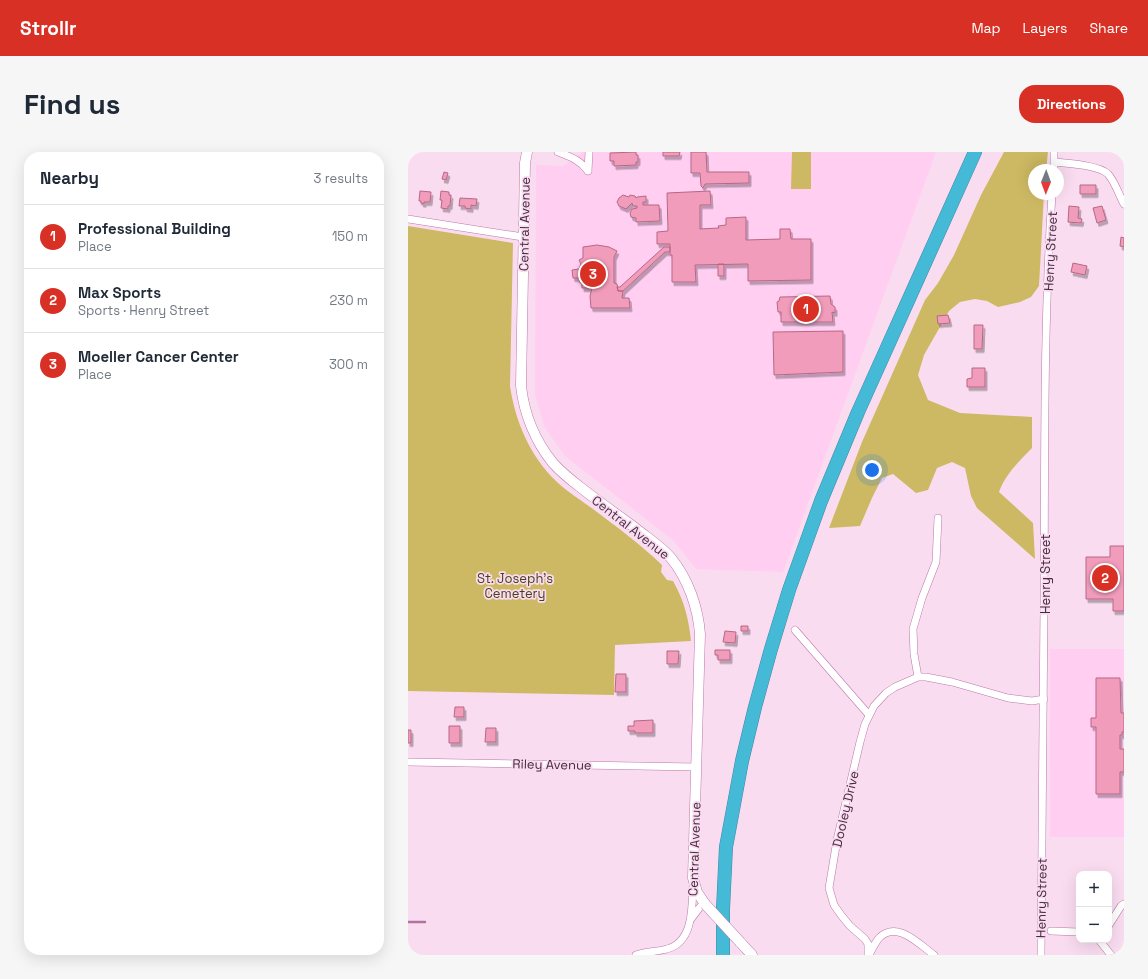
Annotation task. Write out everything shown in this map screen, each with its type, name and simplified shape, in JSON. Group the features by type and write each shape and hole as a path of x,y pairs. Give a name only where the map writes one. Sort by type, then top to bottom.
{"highway":[{"path":"723,955 723,909 726,847 742,761 755,707 789,590 821,501 858,412 975,152"}],"street":[{"name":"Central Avenue","path":"527,152 525,163 523,236 522,386 527,414 535,434 553,463 562,472 588,494 659,546 671,557 686,581 698,614 700,634 693,878 690,921 686,933 676,945 669,949 636,955"},
{"path":"558,152 572,157 582,164 588,171 589,152"},
{"path":"1054,152 1054,164"},
{"path":"1064,166 1096,168 1104,171 1109,176 1124,204"},
{"name":"Henry Street","path":"1041,955 1045,437 1052,200"},
{"path":"408,219 479,231 523,236"},
{"path":"918,677 914,654 913,629 922,598 936,562 938,518"},
{"path":"795,630 869,715"},
{"name":"Dooley Drive","path":"868,955 868,944 841,916 834,905 829,888 837,840 858,750 865,724 874,706 886,693 895,687 918,677 934,677 1022,701 1044,699"},
{"name":"Riley Avenue","path":"408,762 696,767"},
{"path":"693,878 697,892 705,905 752,955"},
{"path":"1112,920 1121,906 1124,904"},
{"name":"Central Avenue","path":"690,921 700,907 705,905"},
{"path":"868,955 879,938 892,930 906,934 934,955"},
{"path":"1051,931 1076,932"},
{"path":"1102,943 1111,955"}],"shaded area":[{"path":"583,152 936,152 783,572 696,569 674,541 565,456 545,428 535,395 536,165 563,166"},
{"path":"1050,649 1124,649 1124,837 1050,837"}],"green space":[{"path":"792,152 811,152 811,189 791,189"},
{"path":"1004,152 1048,152 1047,164 1028,164 1028,200 1044,200 1039,286 1031,297 1020,302 998,307 987,301 975,299 960,302 949,311 924,355 918,375 928,400 960,413 1032,417 1032,448 1017,463 999,492 1033,523 1035,559 977,508 971,496 965,468 952,462 937,468 928,490 916,493 893,474 882,478 860,526 829,528 862,442 925,300 938,283 954,255 981,195"},
{"name":"St. Joseph's Cemetery","path":"408,226 513,243 510,386 512,399 525,437 539,461 556,481 620,529 654,557 662,565 661,572 667,580 673,581 680,595 689,625 691,641 615,645 614,695 408,691"}],"building":[{"path":"636,152 636,155 638,155 638,162 636,162 636,165 614,166 614,161 610,161 610,153"},
{"path":"663,152 680,152 679,156 663,156"},
{"path":"691,152 706,152 707,172 749,172 749,183 705,184 703,188 701,186 700,173 691,173"},
{"path":"444,172 448,173 446,180 442,179"},
{"path":"1080,185 1096,185 1096,194 1080,194"},
{"path":"420,191 431,192 430,202 424,202 424,204 419,201"},
{"path":"441,191 449,192 449,195 451,195 450,206 448,206 448,209 441,208"},
{"path":"710,191 711,205 700,205 700,229 719,228 718,226 726,225 726,218 746,217 746,240 780,239 780,229 790,229 791,239 811,239 811,280 748,281 748,264 695,265 696,282 672,282 672,255 670,255 670,244 657,244 657,232 668,231 667,193"},
{"path":"623,195 629,197 630,195 635,196 636,198 646,196 646,202 643,202 643,205 659,205 660,221 636,222 636,218 631,217 630,213 632,209 637,208 637,206 633,206 632,203 626,209 619,206 617,202"},
{"path":"460,198 477,199 476,206 471,205 471,209 465,208 465,206 459,206"},
{"path":"1069,206 1079,207 1078,218 1082,219 1081,223 1068,222"},
{"path":"1102,206 1106,220 1097,223 1093,208"},
{"path":"1121,237 1124,238 1124,247 1120,246"},
{"path":"597,245 609,247 617,251 614,257 614,283 617,284 618,291 623,291 622,298 629,298 630,308 591,308 590,296 592,288 582,288 582,283 580,283 579,278 573,278 572,270 579,269 581,264 579,260 583,258 583,247"},
{"path":"664,247 670,247 670,252 665,252 623,291 618,291 617,287 620,287"},
{"path":"1073,263 1087,266 1085,275 1071,272"},
{"path":"718,264 724,264 724,276 718,276"},
{"path":"830,296 831,304 835,307 835,313 832,312 833,322 781,322 781,312 778,312 777,302 779,301 780,297"},
{"path":"948,315 950,323 938,324 937,316"},
{"path":"974,325 983,325 982,349 974,349"},
{"path":"843,331 843,372 774,375 773,332"},
{"path":"972,368 985,368 985,387 967,387 967,379 972,378"},
{"path":"1110,546 1124,546 1124,611 1113,611 1113,599 1086,599 1086,557 1110,557"},
{"path":"741,626 748,626 748,631 741,631"},
{"path":"725,631 736,632 735,643 723,642"},
{"path":"715,650 730,650 730,660 718,660 718,655 715,655"},
{"path":"667,651 679,651 678,664 667,664"},
{"path":"616,674 626,674 626,692 615,692"},
{"path":"1096,678 1120,678 1121,713 1124,713 1124,732 1120,735 1120,749 1124,749 1124,772 1120,772 1120,794 1096,794 1096,727 1091,727 1091,718 1096,718"},
{"path":"455,707 464,707 464,717 454,717"},
{"path":"653,720 653,733 635,733 635,731 628,731 628,726 634,726 634,721"},
{"path":"449,726 460,726 460,743 449,743"},
{"path":"486,728 496,728 496,742 485,742"},
{"path":"408,730 411,730 411,743 408,743"}],"waterway":[{"path":"408,922 425,922"}],"place":[{"name":"Moeller Cancer Center","path":"593,274"},
{"name":"Professional Building","path":"806,309"},
{"name":"Max Sports","path":"1105,578"}]}
